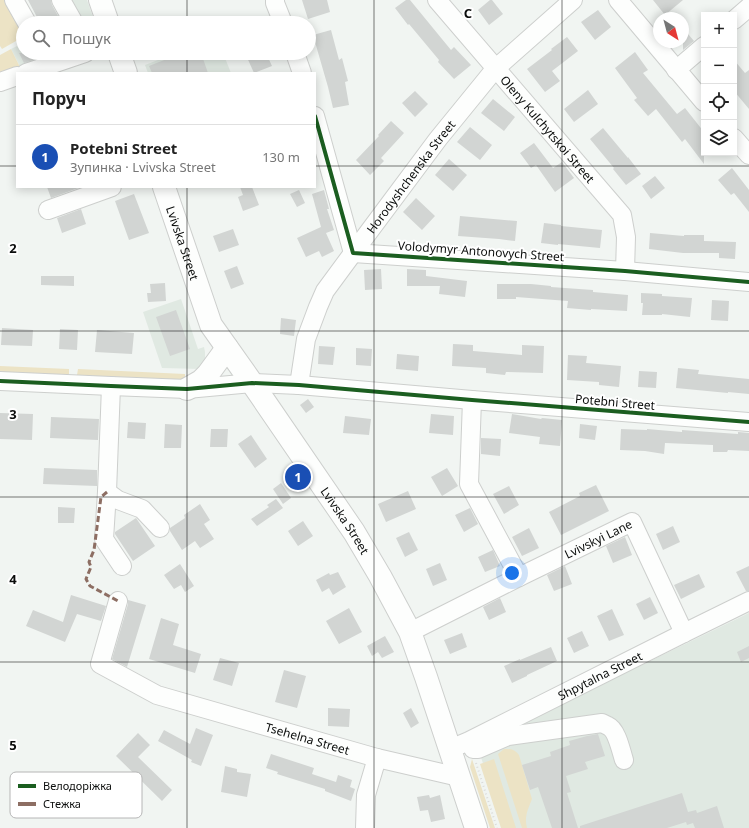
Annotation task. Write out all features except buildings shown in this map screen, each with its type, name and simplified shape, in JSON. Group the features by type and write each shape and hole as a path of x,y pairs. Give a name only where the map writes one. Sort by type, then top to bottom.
{"main road":[{"path":"100,0 106,16"},
{"path":"121,60 126,72"},
{"name":"Lvivska Street","path":"164,188 211,325 354,532 410,632 476,828"},
{"path":"186,389 201,381 208,374 227,348"}],"street":[{"path":"14,0 23,16"},
{"path":"61,0 70,16"},
{"path":"275,0 274,3 280,16"},
{"name":"Oleny Kulchytskoi Street","path":"437,0 622,215 626,237 625,271"},
{"name":"Horodyshchenska Street","path":"299,385 306,340 325,291 438,139 495,69 573,0"},
{"path":"618,0 701,99"},
{"path":"737,17 749,7"},
{"path":"676,70 702,48"},
{"path":"27,72 45,60"},
{"path":"298,60 302,72"},
{"path":"0,82 16,76"},
{"path":"316,120 353,253"},
{"path":"737,141 749,155"},
{"path":"48,210 87,191 106,188"},
{"name":"Volodymyr Antonovych Street","path":"353,253 625,271 749,282"},
{"name":"Potebni Street","path":"0,381 186,389 252,383 299,385 749,422"},
{"path":"112,386 108,492 104,539 122,566"},
{"path":"472,400 469,484 519,577"},
{"path":"108,492 118,500 142,509 160,528"},
{"name":"Lvivskyi Lane","path":"410,632 632,522 684,633"},
{"name":"Shpytalna Street","path":"450,749 469,741 749,601"},
{"name":"Tsehelna Street","path":"118,602 100,664 157,695 377,758 459,777"},
{"path":"450,749 478,749 508,736 602,724 610,726 614,732 624,760"},
{"path":"365,828 366,795 377,758"}],"path":[{"path":"472,749 497,828"}],"shaded area":[{"path":"0,0 9,0 18,16 16,16 16,41 2,49 0,46"},
{"path":"56,0 87,0 93,16 64,16"},
{"path":"16,46 16,59 11,49"},
{"path":"11,49 22,71 0,78 0,55"},
{"path":"16,60 42,60 43,63 22,71"},
{"path":"158,60 226,60 231,72 148,72 145,65"},
{"path":"181,299 198,349 204,347 205,360 201,369 162,368 143,312"},
{"path":"0,366 69,369 69,375 0,372"},
{"path":"78,369 185,374 185,380 77,375"},
{"path":"749,613 749,828 504,828 477,745"},
{"path":"504,749 512,750 519,755 532,799 526,817 527,828 522,828 498,754"},
{"path":"472,759 495,828 490,828 470,767"},
{"path":"494,759 516,828 501,828 480,764"}],"marked path":[{"path":"107,492 101,497 94,550 89,562 91,567 86,579 90,586 118,601"}],"cycle path":[{"path":"316,120 353,253 625,271 749,282"},
{"path":"0,381 187,389 252,383 299,385 749,422"}],"place":[{"name":"Potebni Street","path":"298,477"}]}
